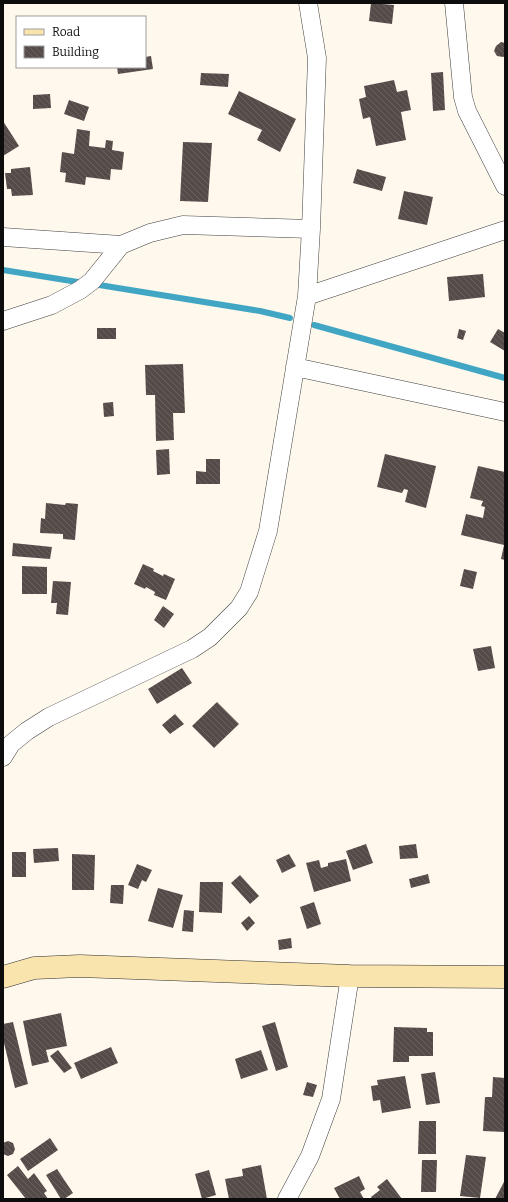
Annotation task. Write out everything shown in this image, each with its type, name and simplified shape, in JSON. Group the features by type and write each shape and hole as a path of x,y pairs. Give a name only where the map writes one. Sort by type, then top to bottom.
{"street":[{"path":"3,757 11,744 27,731 49,717 192,649 210,637 239,608 249,592 268,531 307,296 317,58 308,3"},
{"path":"454,3 463,97 470,117 505,186"},
{"path":"3,321 52,305 80,290 92,281 121,245 150,232 183,225 311,229"},
{"path":"307,296 505,230"},
{"path":"3,237 121,245"},
{"path":"295,367 505,412"},
{"path":"3,977 34,968 80,966 350,976 505,977"},
{"path":"287,1199 310,1156 331,1099 350,976"}],"building":[{"path":"371,3 394,5 392,24 369,21"},
{"path":"501,42 505,43 505,56 503,57 497,56 494,51 496,46"},
{"path":"151,56 153,69 118,74 117,68 146,68 146,57"},
{"path":"443,72 445,110 433,111 431,73"},
{"path":"201,73 229,74 228,87 200,85"},
{"path":"394,80 397,92 407,90 411,110 401,112 406,140 376,146 370,117 363,119 359,99 366,97 364,86"},
{"path":"239,91 296,119 280,152 257,140 262,130 228,114"},
{"path":"50,94 51,108 33,109 33,95"},
{"path":"69,100 89,107 84,121 64,114"},
{"path":"3,121 19,146 3,156"},
{"path":"77,129 90,131 89,146 105,148 106,140 113,141 112,150 124,152 122,170 111,169 110,180 86,177 85,185 65,182 66,173 60,172 62,152 74,154"},
{"path":"183,142 212,143 208,202 180,201"},
{"path":"30,167 33,195 12,196 11,189 7,189 5,173 11,173 11,169"},
{"path":"357,169 386,177 382,191 353,183"},
{"path":"404,191 433,197 427,225 398,219"},
{"path":"483,274 485,297 449,301 447,277"},
{"path":"97,328 116,328 116,339 97,339"},
{"path":"459,329 466,331 463,340 457,338"},
{"path":"498,329 505,333 505,351 490,342"},
{"path":"183,364 185,413 173,413 174,440 156,441 155,395 146,395 145,365"},
{"path":"113,402 114,416 104,417 103,403"},
{"path":"169,449 170,474 157,475 156,450"},
{"path":"385,454 436,466 426,508 405,502 408,490 404,489 402,493 377,487"},
{"path":"206,459 220,459 220,484 196,484 196,471 206,472"},
{"path":"478,466 505,472 505,560 501,559 504,545 461,535 466,514 483,518 485,507 481,506 483,501 470,498"},
{"path":"46,503 65,505 66,503 78,504 75,540 63,539 63,534 40,533 41,518 45,519"},
{"path":"13,543 52,547 50,559 12,556"},
{"path":"143,564 154,569 153,571 163,576 164,574 175,579 166,600 154,595 155,592 146,587 145,589 134,584"},
{"path":"22,566 47,567 47,594 22,594"},
{"path":"464,569 477,572 473,589 460,586"},
{"path":"53,581 71,582 68,615 56,614 57,603 51,603"},
{"path":"163,606 174,614 164,628 154,620"},
{"path":"491,646 495,668 478,671 473,649"},
{"path":"182,668 192,683 157,704 148,689"},
{"path":"217,702 239,724 214,748 192,726"},
{"path":"175,714 184,724 170,734 162,725"},
{"path":"366,844 373,863 353,870 346,851"},
{"path":"416,844 418,858 400,859 399,846"},
{"path":"58,848 59,861 34,863 33,849"},
{"path":"12,852 26,852 26,877 12,877"},
{"path":"72,854 95,855 94,890 72,890"},
{"path":"289,854 296,866 282,873 276,860"},
{"path":"346,859 351,881 314,892 306,863 319,860 321,868 328,866 328,863"},
{"path":"137,864 152,870 146,882 142,880 138,889 128,885"},
{"path":"428,874 430,883 411,888 409,879"},
{"path":"240,875 259,896 250,904 231,883"},
{"path":"200,882 223,882 222,913 199,912"},
{"path":"111,885 124,885 123,904 110,903"},
{"path":"158,888 183,895 173,928 148,921"},
{"path":"314,902 321,924 307,929 300,907"},
{"path":"184,910 194,911 193,932 182,931"},
{"path":"249,916 255,923 247,931 241,923"},
{"path":"291,938 292,948 279,950 278,940"},
{"path":"61,1013 67,1046 46,1050 49,1062 32,1066 23,1021"},
{"path":"13,1022 28,1084 15,1088 3,1039 3,1024"},
{"path":"275,1022 288,1067 276,1071 262,1026"},
{"path":"394,1027 427,1028 427,1032 433,1032 433,1056 409,1056 409,1062 393,1062"},
{"path":"111,1047 118,1063 81,1079 74,1063"},
{"path":"58,1050 72,1068 64,1073 50,1056"},
{"path":"261,1050 268,1070 241,1079 235,1059"},
{"path":"435,1072 440,1103 426,1105 421,1074"},
{"path":"405,1076 411,1108 382,1113 380,1100 373,1101 371,1086 378,1085 377,1080"},
{"path":"493,1077 505,1078 505,1132 483,1131 485,1097 492,1097"},
{"path":"307,1082 317,1085 313,1097 303,1095"},
{"path":"419,1121 436,1121 436,1154 418,1154"},
{"path":"50,1138 58,1150 28,1171 20,1159"},
{"path":"8,1141 13,1143 15,1149 13,1154 8,1156 3,1154 3,1143"},
{"path":"466,1155 486,1157 480,1198 460,1196"},
{"path":"422,1160 437,1160 436,1192 421,1192"},
{"path":"261,1165 267,1199 229,1199 225,1179 243,1176 242,1169"},
{"path":"18,1166 28,1179 34,1173 47,1191 44,1193 48,1199 26,1199 7,1175"},
{"path":"57,1169 73,1193 64,1199 61,1199 46,1175"},
{"path":"209,1170 216,1195 202,1199 195,1174"},
{"path":"359,1176 365,1189 360,1192 364,1199 340,1199 334,1188"},
{"path":"387,1179 402,1199 372,1199 371,1197 380,1190 377,1187"},
{"path":"505,1180 505,1199 495,1199"}],"waterway":[{"path":"3,270 84,283"},
{"path":"93,284 260,311 290,318"},
{"path":"314,325 505,378"}]}
